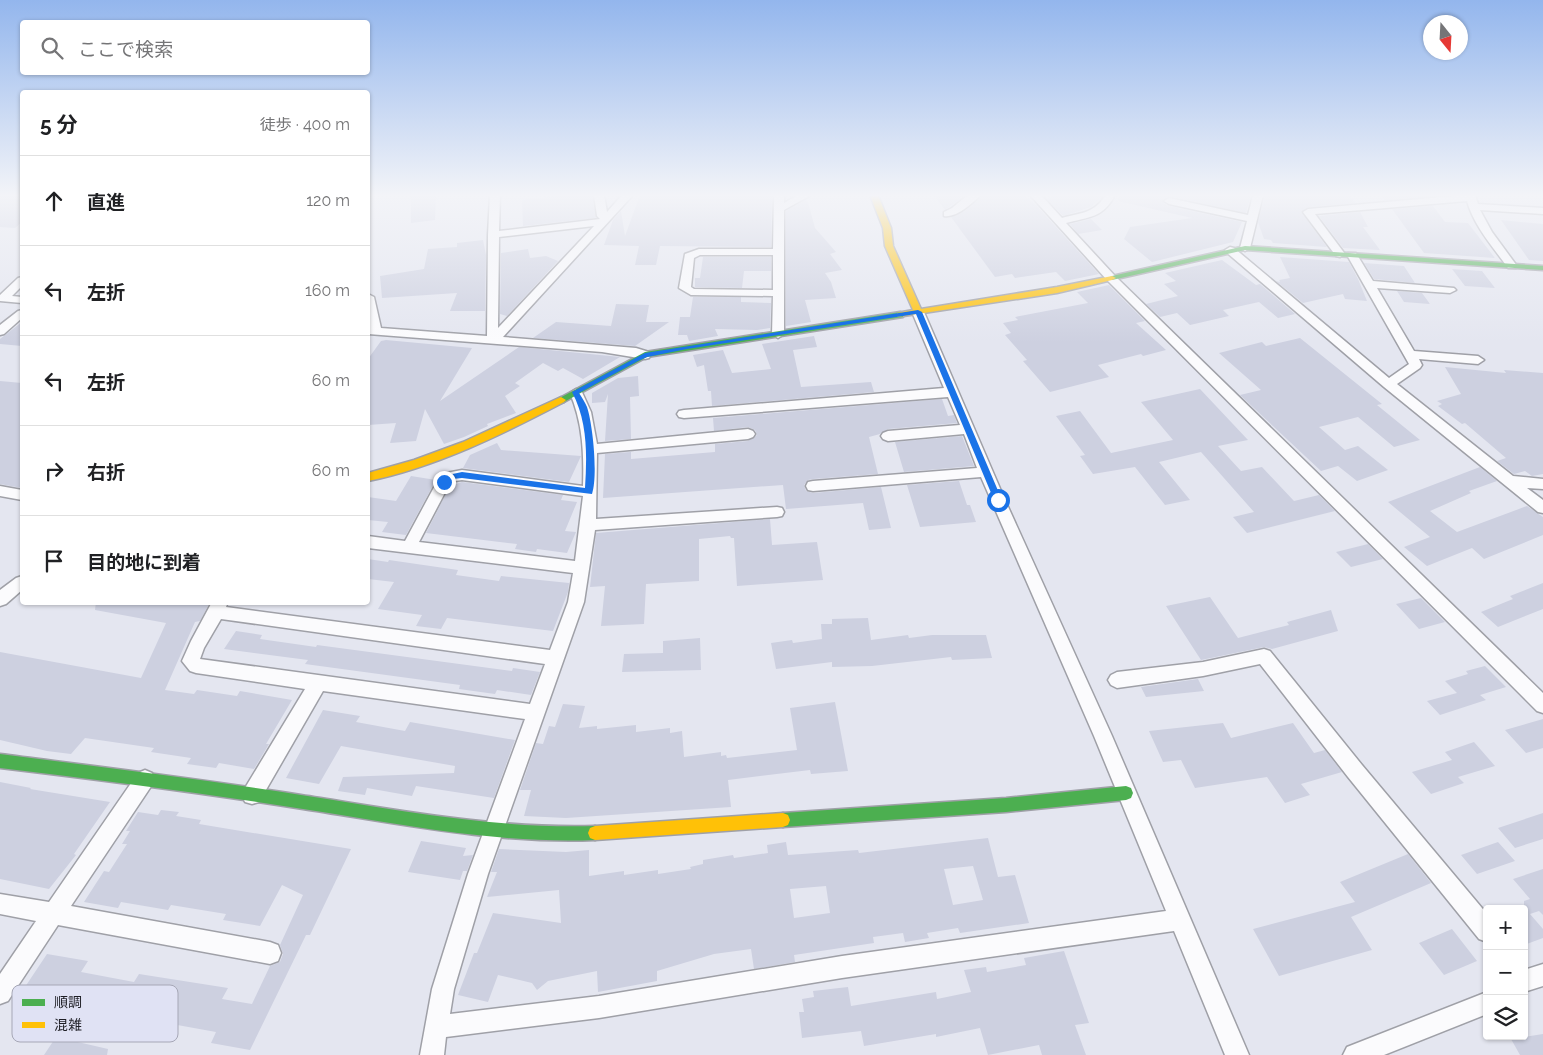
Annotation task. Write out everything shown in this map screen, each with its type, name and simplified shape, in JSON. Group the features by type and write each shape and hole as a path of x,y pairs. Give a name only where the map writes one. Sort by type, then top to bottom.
{"street":[{"path":"493,244 492,327 494,340"},
{"path":"494,340 582,244"},
{"path":"778,244 778,334"},
{"path":"1079,244 1110,278 1543,705"},
{"path":"1336,244 1369,284 1416,365 1390,384"},
{"path":"1496,244 1512,266"},
{"path":"889,246 1126,793 1237,1055"},
{"path":"370,476 466,447 513,427 645,355 1048,292 1230,250 1245,248 1543,268"},
{"path":"1230,250 1390,384 1543,508"},
{"path":"777,293 691,292 685,288 689,256 699,252 778,252"},
{"path":"20,282 3,298 20,300"},
{"path":"1369,284 1450,290"},
{"path":"370,314 372,332 602,348 636,352 645,355"},
{"path":"0,331 20,315"},
{"path":"1410,355 1478,360"},
{"path":"432,1055 443,989 493,832 575,606 582,568 589,492 589,449 583,407 576,392"},
{"path":"684,414 952,392"},
{"path":"888,436 968,429"},
{"path":"589,449 748,434"},
{"path":"813,486 986,472"},
{"path":"409,547 444,482 451,476 462,475 589,492"},
{"path":"1512,482 1543,484"},
{"path":"0,491 20,495"},
{"path":"586,526 777,512"},
{"path":"370,542 582,568"},
{"path":"0,598 20,583"},
{"path":"536,713 196,666 191,661 197,643 218,607 556,658"},
{"path":"1117,680 1203,669 1264,656 1355,771 1483,926"},
{"path":"252,794 318,683"},
{"path":"0,761 168,781 493,832 566,835 1006,805 1126,793"},
{"path":"0,993 145,779"},
{"path":"0,904 270,953"},
{"path":"437,1027 600,1007 842,967 1180,919"},
{"path":"1355,1055 1483,1005"}],"building":[{"path":"457,244 484,244 486,255 485,311 450,311 457,293 382,298 380,276 424,269 428,249 457,247"},
{"path":"771,244 771,247 660,246 656,265 635,265 639,246 604,245"},
{"path":"786,244 829,244 836,252 830,254 842,270 825,273 831,282 836,298 805,300 811,322 786,326"},
{"path":"971,244 1072,244 1099,274 1065,281 1056,272 1015,278 1012,274 995,277"},
{"path":"1130,244 1224,244 1152,262"},
{"path":"1290,244 1325,244 1327,247"},
{"path":"1340,244 1376,244 1380,250 1343,248"},
{"path":"1418,244 1484,244 1495,258 1424,253"},
{"path":"1518,244 1543,244 1543,261 1529,260"},
{"path":"528,249 530,258 546,256 558,261 507,316 500,314 501,253"},
{"path":"703,257 771,257 771,271 744,271 742,288 695,287 695,278 700,278"},
{"path":"1280,257 1349,262 1367,301 1345,299 1343,294 1303,303 1276,281 1280,282 1279,280 1290,278"},
{"path":"1222,260 1256,285 1260,284 1295,314 1278,318 1259,302 1223,310 1229,316 1190,325 1177,313 1160,317 1146,304 1178,296 1164,284 1176,281 1165,273"},
{"path":"1364,263 1404,266 1415,283 1374,279"},
{"path":"1452,269 1482,271 1495,288 1465,286"},
{"path":"1109,285 1145,321 1136,323 1166,350 1098,365 1109,377 1050,392 1023,361 1027,360 1005,335 1011,333 1003,323 1018,320 1015,317 1088,303 1077,292"},
{"path":"1397,291 1422,293 1430,304 1404,302"},
{"path":"693,297 741,297 741,302 771,303 770,328 757,330 715,329 718,336 689,341 687,335 678,335 680,317 690,317"},
{"path":"616,304 649,305 646,322 669,322 635,346 533,338 556,322 611,326"},
{"path":"20,324 20,346 0,344 0,339"},
{"path":"814,336 817,347 793,350 801,387 871,382 874,392 712,406 711,391 708,391 704,365 697,367 693,355 723,350 732,373 771,369 762,344"},
{"path":"1300,338 1382,404 1377,405 1420,440 1394,447 1358,417 1319,427 1345,450 1358,446 1388,470 1357,481 1338,466 1321,471 1240,395 1261,390 1219,353 1262,342 1266,346"},
{"path":"381,341 472,348 440,401 519,347 620,357 583,379 563,368 558,371 543,363 515,383 520,386 505,396 516,413 444,444 425,409 416,441 390,443 396,423 370,425 370,356"},
{"path":"1445,367 1506,373 1504,370 1543,373 1543,474 1532,476 1525,471 1514,474 1497,461 1506,458 1465,423 1462,424 1438,406 1442,404 1437,401 1461,394"},
{"path":"638,376 639,396 630,397 631,439 605,441 608,394 605,402 592,403 592,393 618,378"},
{"path":"0,381 20,383 20,488 0,484"},
{"path":"1200,389 1248,440 1218,446 1241,471 1262,467 1294,501 1319,495 1335,511 1247,533 1233,517 1254,512 1201,452 1159,462 1190,500 1165,505 1135,467 1093,474 1080,456 1085,455 1056,416 1080,411 1111,453 1173,440 1141,402"},
{"path":"942,399 948,416 954,415 957,423 888,429 880,434 869,437 878,474 813,479 808,480 804,485 806,491 813,493 881,487 891,528 869,530 863,503 786,509 783,485 603,498 605,454 631,452 631,459 715,452 715,444 748,441 757,435 755,430 748,427 714,431 713,418"},
{"path":"962,436 974,466 904,472 895,442"},
{"path":"497,443 501,450 581,456 569,482 463,468 470,455"},
{"path":"1480,467 1497,481 1469,491 1471,493 1430,511 1457,532 1527,506 1543,517 1543,535 1484,559 1472,548 1427,566 1404,547 1430,537 1388,502"},
{"path":"411,476 436,480 406,535 382,532 388,522 370,520 370,497 396,501"},
{"path":"959,481 967,505 970,505 976,522 920,527 907,485"},
{"path":"462,482 563,495 561,500 577,502 565,531 576,532 567,553 537,549 536,552 515,549 517,544 426,533 450,486"},
{"path":"770,519 772,545 817,542 823,580 737,586 734,538 730,536 699,539 699,581 646,584 644,624 601,626 605,586 590,587 596,533"},
{"path":"1368,544 1383,559 1351,567 1336,552"},
{"path":"370,559 388,562 389,560 458,570 456,575 499,581 501,576 569,583 568,592 553,631 447,618 441,629 416,626 422,615 378,609 394,582 370,579"},
{"path":"1543,583 1543,609 1498,627 1481,612 1513,599 1510,596"},
{"path":"1210,597 1238,638 1289,625 1287,622 1331,610 1338,631 1272,649 1264,647 1201,660 1166,606"},
{"path":"1421,598 1445,622 1419,629 1396,604"},
{"path":"96,605 208,605 200,621 195,622 165,690 194,694 197,690 237,696 240,691 292,700 266,744 269,744 254,769 219,763 216,768 187,764 191,758 151,752 154,748 85,738 71,754 47,751 0,740 0,652 141,678 166,623 95,610"},
{"path":"868,618 871,640 908,635 909,638 932,635 986,635 992,658 952,660 951,657 872,666 832,667 832,662 776,669 771,643 792,640 793,643 822,639 821,624 832,624 832,619"},
{"path":"236,631 262,635 260,639 316,647 317,645 512,671 513,668 540,672 531,695 497,690 495,694 459,689 460,685 305,664 308,660 224,649"},
{"path":"700,638 701,670 622,672 624,654 663,653 663,641"},
{"path":"1485,666 1506,687 1480,695 1486,700 1440,715 1427,701 1457,693 1445,681 1468,674 1466,671"},
{"path":"1198,679 1204,691 1146,697 1141,687"},
{"path":"835,702 848,771 811,774 810,770 728,780 731,807 566,818 524,816 531,790 520,790 536,743 543,744 549,726 555,727 563,704 585,706 579,728 597,726 597,729 636,725 636,732 670,728 670,733 682,731 684,757 721,752 721,756 726,755 727,758 797,750 790,708"},
{"path":"323,710 360,716 356,722 405,731 410,722 515,740 494,798 416,786 412,796 367,788 365,795 338,791 343,777 454,773 455,766 341,746 319,784 286,778"},
{"path":"1543,719 1543,748 1526,753 1505,730"},
{"path":"1223,723 1231,738 1293,723 1314,753 1325,750 1342,772 1301,784 1310,795 1285,803 1267,777 1195,788 1181,760 1163,762 1149,731"},
{"path":"1474,742 1495,766 1458,777 1464,783 1431,794 1412,772 1452,760 1445,752"},
{"path":"0,782 30,789 110,802 74,854 76,855 49,889 0,879"},
{"path":"161,810 179,812 176,816 201,820 199,824 351,849 310,935 306,935 250,1050 211,1043 216,1032 178,1025 178,985 26,985 47,954 88,961 81,972 134,982 139,974 228,988 222,999 252,1004 270,966 280,962 283,954 280,945 303,895 282,885 260,926 223,920 226,914 171,905 168,910 121,902 118,908 84,902 104,871 109,872 127,844 122,844 130,831 126,831 138,812 158,815"},
{"path":"1543,813 1543,839 1515,848 1498,828"},
{"path":"988,838 998,877 1015,875 1029,923 960,933 958,928 927,933 929,938 905,942 903,933 873,937 874,943 794,955 795,962 754,969 751,949 714,954 657,971 657,981 598,992 597,971 548,981 537,990 532,983 498,975 488,1002 458,995 474,953 477,953 493,913 561,923 559,890 487,897 497,872 491,872 499,849 566,852 589,850 589,876 624,871 624,875 658,870 658,874 691,869 690,867 703,864 703,860 733,855 734,858 768,853 767,845 786,842 788,855 858,850 859,853","holes":["973,866 983,900 953,905 944,869","826,886 830,913 794,918 790,889"]},
{"path":"421,841 466,848 463,856 473,855 467,871 463,871 460,880 408,872"},
{"path":"1498,842 1515,861 1477,874 1461,855"},
{"path":"1408,854 1431,883 1351,917 1372,950 1279,976 1253,929 1355,902 1340,882"},
{"path":"1543,869 1543,915 1539,911 1530,914 1543,929 1543,938 1528,944 1528,905 1524,905 1524,901 1530,899 1513,879"},
{"path":"1452,929 1477,961 1444,975 1419,943"},
{"path":"1064,951 1089,1023 1075,1025 1086,1055 1042,1055 1039,1045 988,1055 980,1028 936,1037 936,1034 864,1046 861,1031 802,1038 799,1012 804,1012 802,999 814,997 813,991 848,987 851,1006 936,992 937,999 971,992 964,970 986,967 987,972 1026,965 1024,958"},
{"path":"1543,1034 1543,1055 1520,1055 1512,1040 1528,1040 1528,1036"},
{"path":"53,1042 78,1042 108,1049 107,1055 44,1055"}],"traffic: fast":[{"path":"1112,278 1245,248 1543,268"},
{"path":"561,400 645,355 900,315"},
{"path":"0,761 242,793 424,822 526,833 595,833"},
{"path":"783,820 1006,805 1126,793"}],"traffic: slow":[{"path":"889,244 918,312"},
{"path":"900,315 1057,290 1112,278"},
{"path":"370,476 443,454 514,424 561,400"},
{"path":"595,833 783,820"}],"route":[{"path":"444,482 451,476 462,475 589,492 590,460 588,432 583,407 576,392 636,359 645,355 687,347 918,312 998,500"}]}
